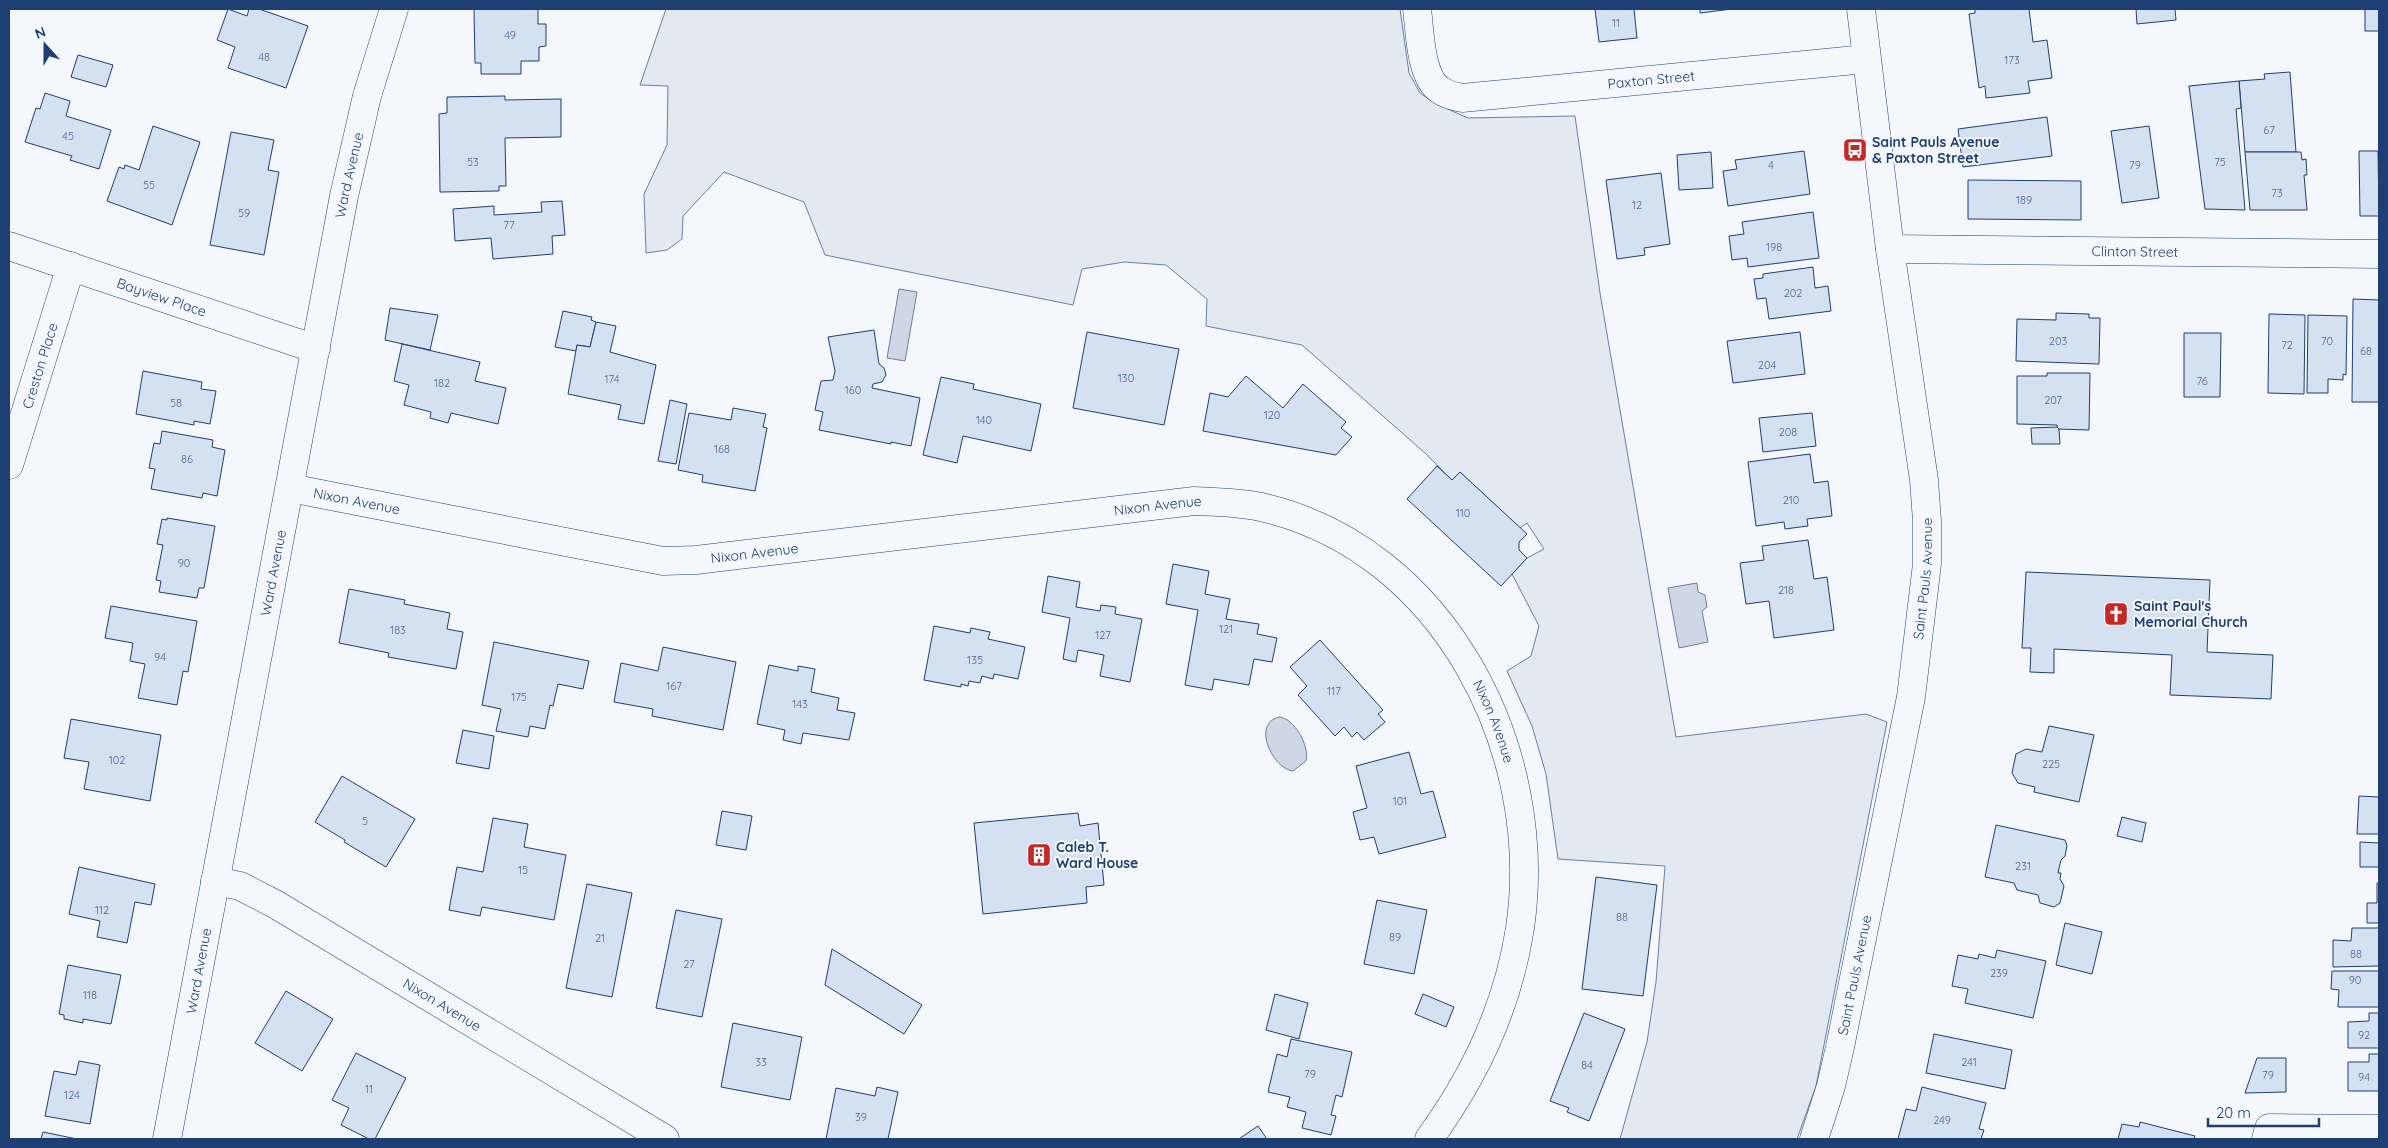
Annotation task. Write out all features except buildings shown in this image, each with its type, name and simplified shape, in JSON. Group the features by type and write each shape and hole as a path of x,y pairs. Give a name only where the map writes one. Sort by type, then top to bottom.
{"street":[{"name":"Ward Avenue","path":"167,1139 354,148 394,9"},
{"name":"Paxton Street","path":"1416,9 1424,64 1432,82 1438,90 1462,98 1866,59"},
{"name":"Saint Pauls Avenue","path":"1814,1139 1831,1086 1844,1028 1911,697 1924,600 1927,521 1924,480 1890,249 1861,9"},
{"name":"Bayview Place","path":"9,246 316,349"},
{"name":"Clinton Street","path":"1890,249 2379,254"},
{"name":"Creston Place","path":"9,464 71,266"},
{"name":"Nixon Avenue","path":"290,488 663,561 696,560 1194,501 1263,507 1308,522 1352,544 1411,589 1457,647 1480,686 1497,723 1508,752 1519,801 1524,876 1520,927 1510,978 1493,1028 1476,1063 1451,1108 1429,1139"},
{"name":"Nixon Avenue","path":"215,880 240,886 275,904 665,1139"},
{"path":"2267,1134 2379,1129"}],"shaded area":[{"path":"666,9 1400,9 1409,73 1420,93 1436,104 1468,118 1575,116 1600,293 1676,737 1866,714 1887,722 1816,1086 1797,1139 1620,1139 1647,1042 1656,982 1665,866 1558,859 1546,774 1532,726 1507,671 1531,656 1539,626 1512,574 1527,558 1544,549 1527,523 1520,528 1460,472 1452,480 1425,453 1302,345 1206,326 1207,299 1166,265 1124,262 1082,269 1073,305 825,255 804,202 724,172 683,216 682,239 667,250 646,253 644,194 667,145 668,86 640,85"},
{"path":"899,289 917,292 905,361 887,358"},
{"path":"1697,583 1698,592 1705,595 1707,607 1702,611 1708,642 1679,648 1668,588"},
{"path":"1279,717 1290,722 1295,727 1306,748 1306,761 1293,771 1278,763 1268,746 1267,728 1271,721"}],"place":[{"name":"Saint Pauls Avenue & Paxton Street","path":"1855,150"},
{"name":"Saint Paul's Memorial Church","path":"2116,614"},
{"name":"Caleb T. Ward House","path":"1039,855"}]}
